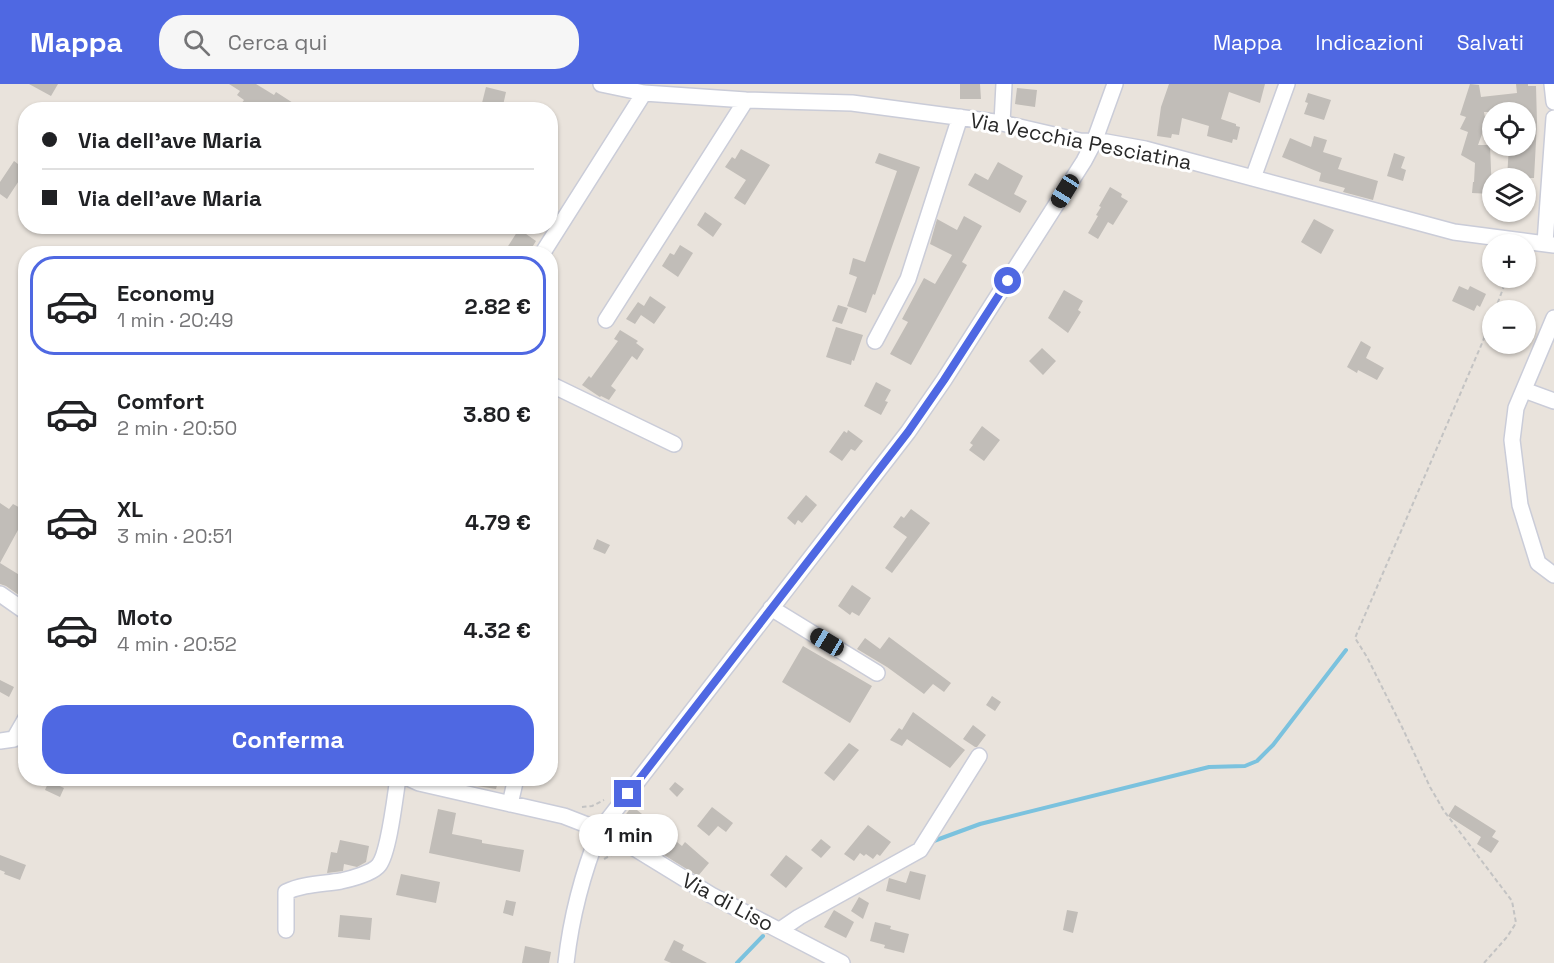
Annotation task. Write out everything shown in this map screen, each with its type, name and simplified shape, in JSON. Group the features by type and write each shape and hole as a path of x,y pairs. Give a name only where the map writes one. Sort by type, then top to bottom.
{"street":[{"name":"Via Vecchia Pesciatina","path":"601,84 644,93 746,100 852,103 1002,123 1080,141 1106,142 1145,149 1454,232 1550,244"},
{"path":"1002,123 1004,84"},
{"path":"566,963 578,895 600,830 908,432 944,380 1084,161 1094,142 1115,84"},
{"path":"1253,178 1287,84"},
{"path":"1552,84 1554,102"},
{"path":"558,229 644,93"},
{"path":"606,320 746,100"},
{"path":"875,341 908,279 960,117"},
{"path":"1550,244 1554,118"},
{"path":"1554,318 1516,408 1512,440 1520,505 1538,563 1554,575"},
{"path":"558,388 674,444"},
{"path":"1524,390 1554,400"},
{"path":"0,594 18,606"},
{"path":"771,609 877,673"},
{"path":"0,741 14,739 18,732"},
{"path":"780,930 798,917 920,850 979,756"},
{"path":"286,930 286,892 296,887 345,880 378,867 384,855 397,786"},
{"name":"Via di Liso","path":"432,786 564,816 600,830 711,895 842,963"},
{"path":"510,804 514,786"}],"path":[{"path":"1482,344 1355,638 1367,657 1444,812 1512,901 1516,923 1484,963"},
{"path":"575,808 592,806 604,800"},
{"path":"602,862 618,852"}],"building":[{"path":"29,84 58,84 51,96"},
{"path":"229,84 256,84 274,95 276,92 292,102 242,102 244,100 237,95 240,91"},
{"path":"960,84 980,84 981,99 960,99"},
{"path":"1169,84 1265,84 1260,103 1229,92 1221,119 1240,127 1237,140 1233,139 1232,143 1207,136 1209,126 1182,118 1179,135 1172,134 1171,138 1157,136 1161,107"},
{"path":"1470,84 1479,85 1481,97 1517,93 1516,84 1536,86 1537,123 1536,141 1536,102 1482,102 1482,134 1478,145 1482,145 1482,156 1490,156 1491,168 1482,168 1482,194 1472,193 1475,163 1461,155 1468,132 1460,129 1466,117 1460,115"},
{"path":"486,87 506,92 504,102 482,102"},
{"path":"1017,88 1037,90 1035,107 1015,104"},
{"path":"1308,93 1331,100 1324,120 1304,114 1308,103 1305,102"},
{"path":"1314,136 1327,140 1323,152 1342,158 1338,169 1378,181 1373,200 1343,192 1345,188 1319,181 1321,173 1282,157 1290,138 1311,147"},
{"path":"741,149 770,165 745,205 734,198 746,180 725,167 732,157 735,159"},
{"path":"879,153 920,167 875,295 873,294 866,313 847,306 857,277 849,274 853,258 865,262 897,171 875,163"},
{"path":"1394,153 1405,157 1401,168 1406,170 1403,181 1387,176"},
{"path":"1508,156 1535,156 1535,168 1508,168"},
{"path":"14,161 18,164 18,182 7,199 0,194 0,182"},
{"path":"998,162 1023,176 1014,194 1027,201 1020,213 968,185 975,173 988,180"},
{"path":"1110,187 1122,194 1121,197 1128,201 1113,225 1108,222 1098,239 1088,233"},
{"path":"705,212 722,224 713,237 697,225"},
{"path":"964,216 982,226 962,262 967,265 911,365 890,354 908,322 902,319 924,278 935,284 952,255 930,244 937,219 957,230"},
{"path":"1314,219 1334,230 1321,254 1301,242"},
{"path":"516,234 526,234 536,241 533,246 508,246"},
{"path":"680,245 693,253 678,277 662,266 670,253 674,255"},
{"path":"1459,286 1468,290 1470,286 1486,294 1480,307 1477,305 1474,311 1452,301"},
{"path":"1064,290 1083,301 1078,310 1081,312 1068,333 1048,318"},
{"path":"650,296 666,307 654,324 641,315 635,324 626,319 638,302 644,306"},
{"path":"838,305 848,308 842,324 832,321"},
{"path":"836,327 863,335 851,365 826,357"},
{"path":"620,330 638,341 636,343 644,349 637,360 632,356 611,386 616,390 609,400 582,385 589,376 591,378 618,341 614,339"},
{"path":"1361,341 1371,347 1366,358 1384,368 1377,380 1347,367"},
{"path":"1042,348 1056,361 1043,375 1029,361"},
{"path":"876,382 891,390 881,415 864,406"},
{"path":"982,426 1000,440 984,461 969,450 973,445 970,443"},
{"path":"848,430 863,441 855,451 851,449 842,461 829,452 844,431 847,433"},
{"path":"806,495 817,505 802,523 798,520 795,525 787,518"},
{"path":"0,503 9,509 13,504 18,507 18,530 0,563"},
{"path":"911,509 930,523 892,573 885,568 907,537 893,527 901,516 904,518"},
{"path":"597,539 610,545 605,554 593,549"},
{"path":"0,563 18,574 18,594 0,584"},
{"path":"852,585 871,598 859,616 852,612 850,615 838,606"},
{"path":"889,637 951,683 944,692 933,684 924,694 857,649 865,638 880,649"},
{"path":"803,646 872,686 850,723 782,682"},
{"path":"0,680 14,687 9,697 0,692"},
{"path":"992,696 1001,702 995,711 986,705"},
{"path":"913,712 965,750 950,768 907,739 902,746 890,740 899,728 902,730"},
{"path":"973,725 986,735 977,747 963,739"},
{"path":"849,743 859,750 834,781 824,773"},
{"path":"675,782 684,789 677,797 669,789"},
{"path":"47,786 64,788 60,797 45,790"},
{"path":"477,786 497,786 496,789"},
{"path":"1455,805 1496,831 1492,837 1499,841 1491,853 1477,844 1481,837 1448,816"},
{"path":"632,806 682,846 685,842 709,863 698,876 656,850 621,821"},
{"path":"712,807 733,823 726,832 718,826 709,836 697,826"},
{"path":"438,809 456,813 452,834 482,840 482,843 524,850 520,872 429,853"},
{"path":"868,825 891,842 880,856 877,854 873,859 860,853 854,861 844,854"},
{"path":"821,839 831,847 821,858 811,850"},
{"path":"340,840 369,846 366,862 357,867 344,864 343,871 327,873 331,852 337,853"},
{"path":"0,855 26,865 20,880 0,870"},
{"path":"786,855 803,868 786,888 770,875"},
{"path":"910,871 926,875 920,900 886,891 889,878 906,883"},
{"path":"401,874 440,882 436,903 396,895"},
{"path":"859,897 869,903 863,919 851,911"},
{"path":"506,900 516,902 513,916 503,913"},
{"path":"834,910 854,922 846,938 824,927"},
{"path":"1067,910 1078,912 1073,933 1063,930"},
{"path":"340,915 372,918 370,940 338,937"},
{"path":"875,922 909,934 904,953 884,948 885,945 870,941"},
{"path":"674,940 684,945 682,950 707,963 671,963 664,960"},
{"path":"525,946 551,952 549,963 522,963"}],"waterway":[{"path":"931,842 980,824 1209,767 1245,766 1257,761 1273,745 1346,650"},
{"path":"737,963 763,936"}],"route":[{"path":"628,794 908,432 1008,281"}]}
